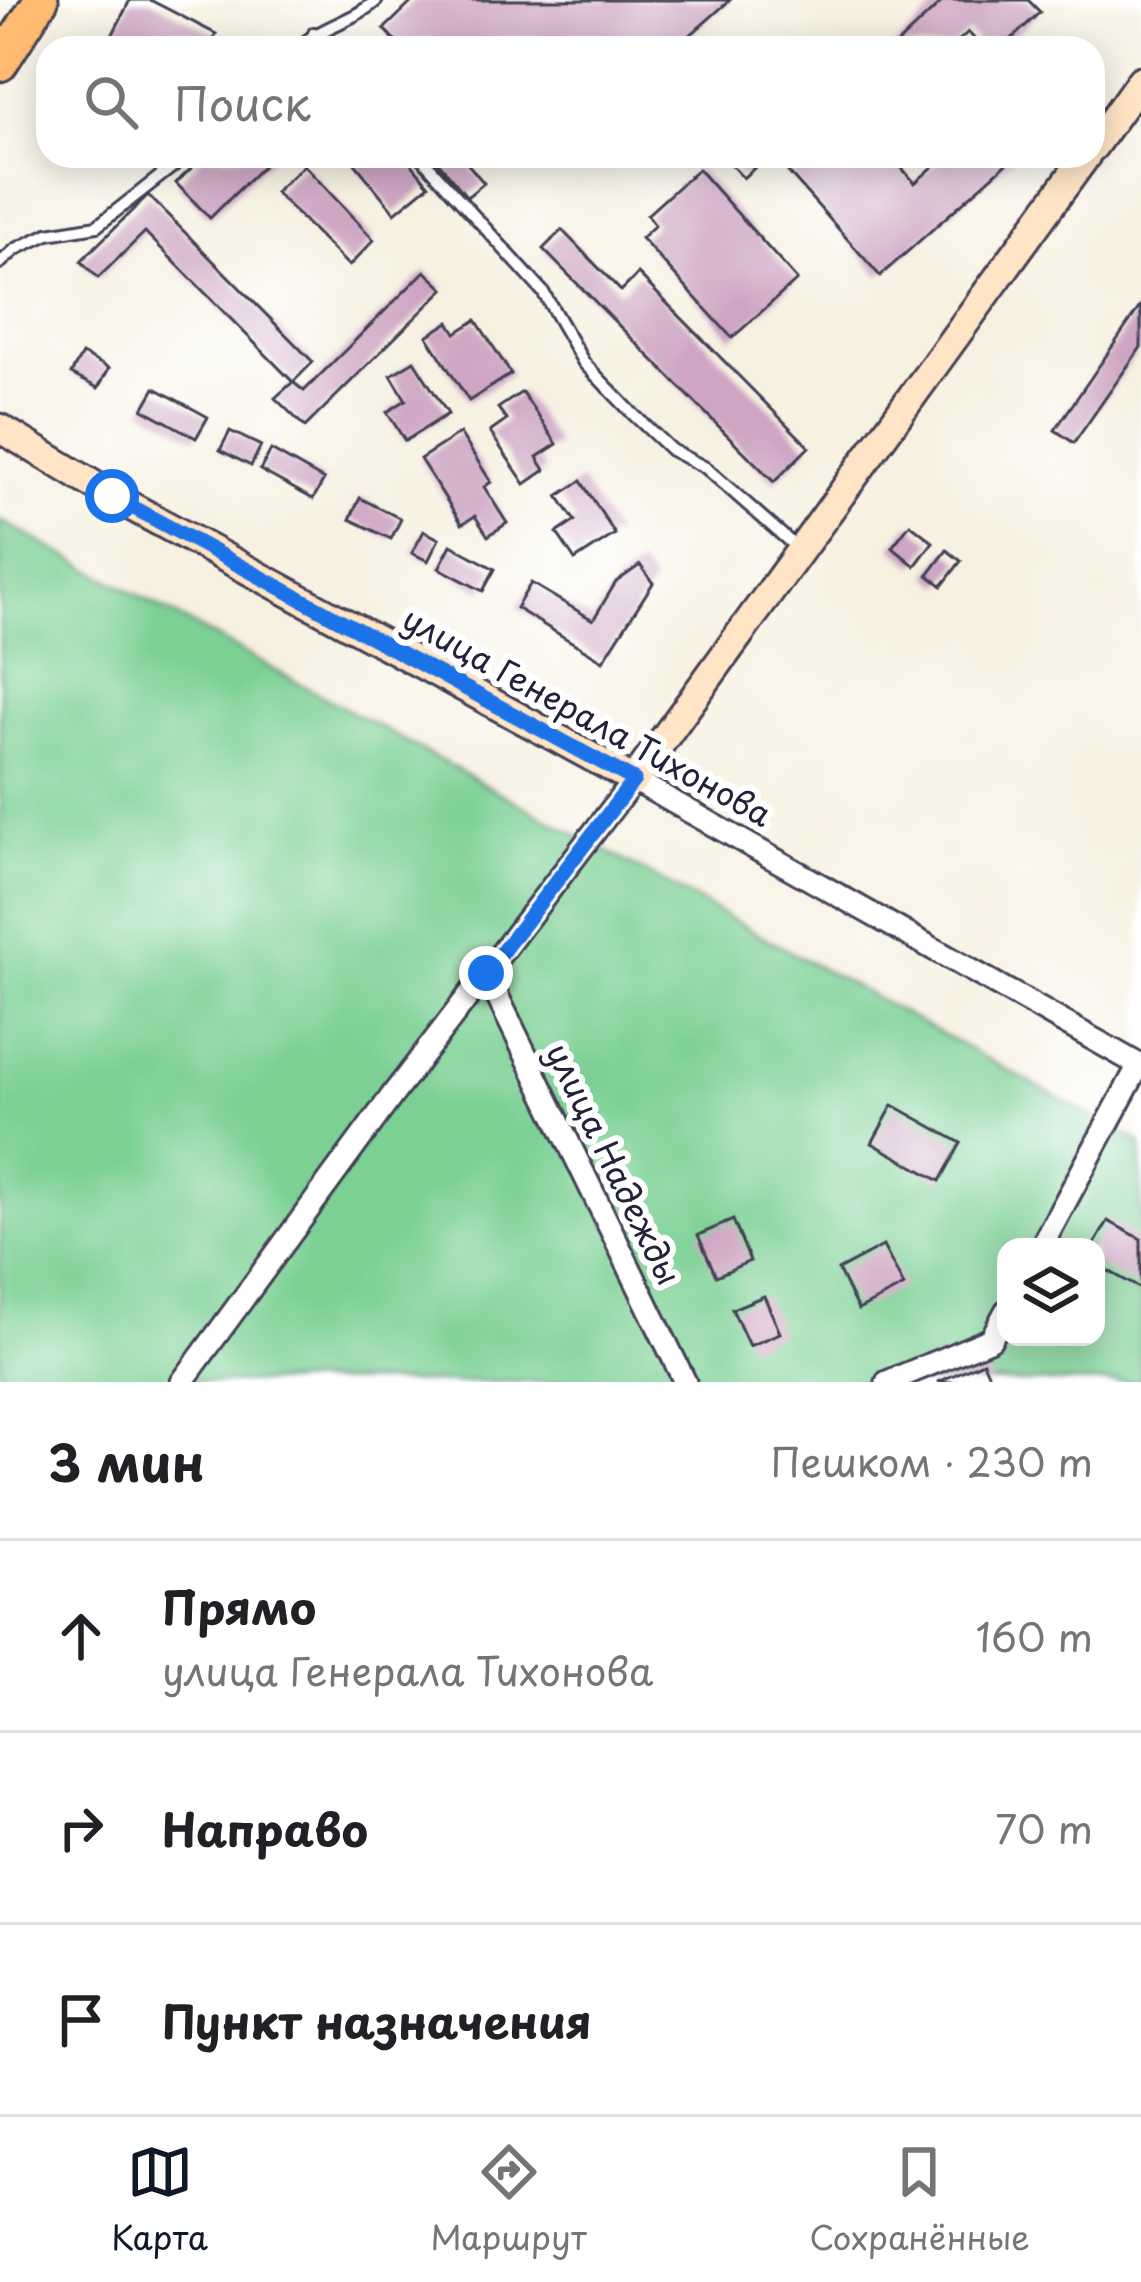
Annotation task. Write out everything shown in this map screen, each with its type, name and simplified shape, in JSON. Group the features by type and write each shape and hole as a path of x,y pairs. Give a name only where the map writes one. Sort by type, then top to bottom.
{"main road":[{"path":"0,64 41,0"},
{"path":"1105,130 1141,80"},
{"path":"634,780 1078,168"},
{"name":"улица Генерала Тихонова","path":"0,428 112,496 634,780"}],"street":[{"path":"182,1382 634,780"},
{"name":"улица Генерала Тихонова","path":"634,780 1140,1066"},
{"name":"улица Надежды","path":"486,973 685,1382"},
{"path":"1046,1238 1140,1066"},
{"path":"887,1382 991,1339 997,1328"}],"lane":[{"path":"311,36 368,9 376,0"},
{"path":"0,263 16,249 48,234 97,226 171,168"},
{"path":"430,168 543,292 584,363 634,415 671,449 706,468 801,552"}],"green space":[{"path":"0,520 1141,1143 1141,1382 0,1382"}],"building":[{"path":"130,0 150,0 216,34 215,36 112,36"},
{"path":"414,0 730,0 689,36 391,36 384,29"},
{"path":"944,0 1028,0 1040,12 1015,36 972,36 968,32 964,36 906,36"},
{"path":"192,168 261,168 210,218 176,183"},
{"path":"301,168 307,168 374,240 349,266 275,192"},
{"path":"359,168 415,168 429,185 395,213"},
{"path":"443,168 471,168 484,183 467,197"},
{"path":"734,168 754,168 743,178"},
{"path":"785,168 902,168 915,183 932,168 1002,168 880,276"},
{"path":"698,169 797,280 732,338 641,238 655,225 647,215"},
{"path":"148,195 313,362 293,382 145,232 98,278 81,261"},
{"path":"562,230 621,291 638,274 809,447 774,482 543,249"},
{"path":"425,271 444,289 305,427 275,398 293,382 304,391"},
{"path":"1141,305 1141,347 1074,443 1055,430"},
{"path":"476,320 511,374 469,401 427,336 449,322 456,333"},
{"path":"82,354 109,368 98,388 71,374"},
{"path":"414,361 448,414 405,441 387,412 406,400 391,375"},
{"path":"155,388 208,417 196,438 143,409"},
{"path":"522,392 557,444 537,457 545,470 525,484 490,432 507,420 498,408"},
{"path":"230,431 261,446 251,466 220,450"},
{"path":"460,433 491,482 484,487 507,523 488,536 475,516 462,524 420,459"},
{"path":"271,450 324,480 313,499 260,470"},
{"path":"581,481 615,534 575,560 557,533 575,521 558,496"},
{"path":"360,498 401,519 391,539 350,519"},
{"path":"910,524 933,542 915,566 892,547"},
{"path":"424,531 439,539 428,561 412,553"},
{"path":"451,545 495,569 483,591 439,568"},
{"path":"947,550 961,561 942,586 928,575"},
{"path":"640,565 653,583 603,661 516,608 531,583 593,620 616,582"},
{"path":"893,1105 961,1143 940,1181 872,1143"},
{"path":"733,1220 750,1261 716,1276 698,1235"},
{"path":"1108,1221 1141,1239 1141,1289 1105,1269 1105,1238 1098,1238"},
{"path":"883,1246 904,1286 858,1310 838,1270"},
{"path":"764,1296 780,1333 749,1346 732,1309"},
{"path":"983,1362 992,1382 938,1382"}],"route":[{"path":"112,496 634,780 486,973"}]}
